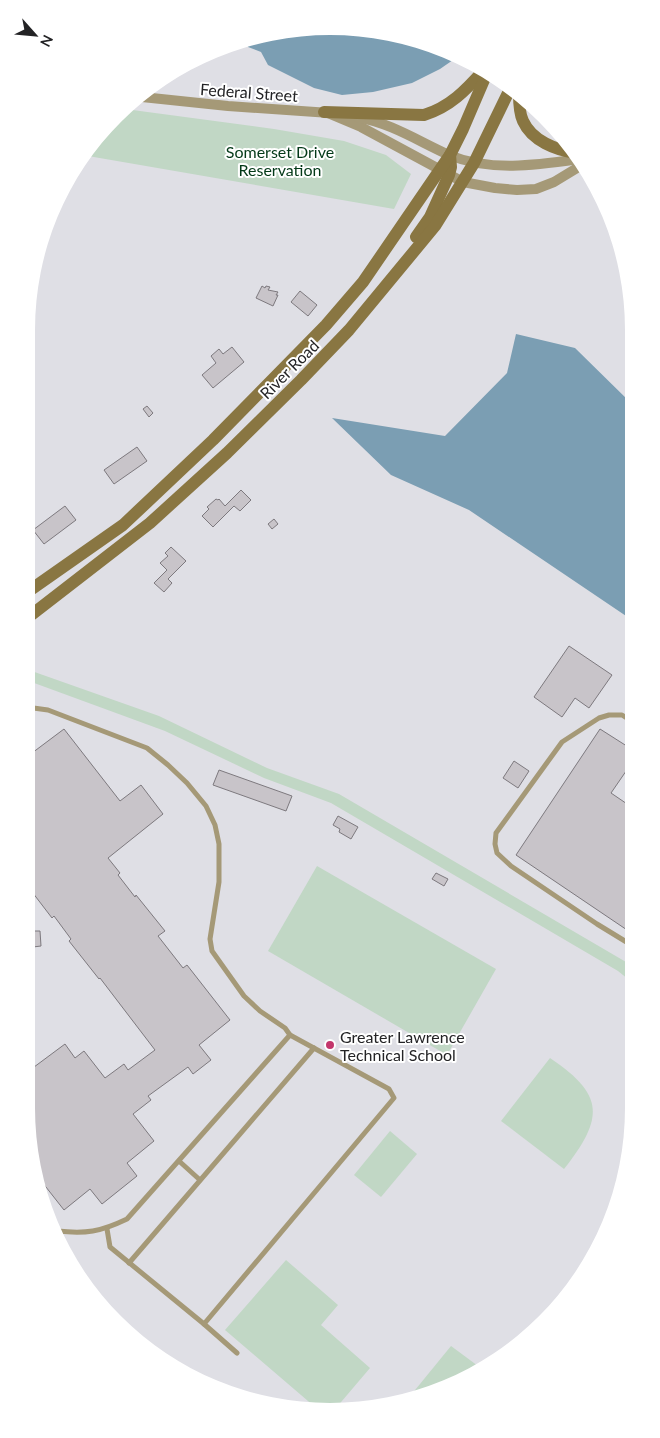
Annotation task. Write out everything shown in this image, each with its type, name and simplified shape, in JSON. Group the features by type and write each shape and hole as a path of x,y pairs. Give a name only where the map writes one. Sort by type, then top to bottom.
{"main road":[{"path":"324,112 424,115 435,112 455,100 479,75"},
{"name":"River Road","path":"35,587 123,525 214,440 326,326 363,282 445,173 450,155 484,79"},
{"name":"River Road","path":"35,612 150,523 227,453 342,338 435,226 474,163 508,94"},
{"path":"521,105 523,121 534,136 549,146 564,150"},
{"path":"393,278 399,261 430,217 445,173"}],"street":[{"name":"Federal Street","path":"148,98 228,106 324,112 366,119 386,124 450,155 474,163 536,164 570,159"},
{"name":"Federal Street","path":"324,112 360,127 463,182 517,190 536,188 554,182 576,168"}],"lane":[{"path":"35,709 48,710 147,748 187,783 206,806 215,825 219,844 218,882 210,939 212,951 244,996 260,1011 285,1028 290,1036 388,1089 394,1098 204,1324"},
{"path":"625,717 622,715 609,715 598,718 562,742 496,833 495,844 497,852 511,866 596,924 625,941"},
{"path":"62,1231 80,1233 107,1229 127,1219 290,1036"},
{"path":"129,1263 314,1048"},
{"path":"179,1161 200,1180"},
{"path":"107,1229 110,1247 237,1353"}],"green space":[{"name":"Somerset Drive Reservation","path":"133,110 274,129 344,141 386,155 411,174 394,209 91,157 108,135"},
{"path":"35,672 159,716 267,768 339,794 625,961 625,977 331,803 264,778 165,731 35,683"},
{"path":"317,866 496,969 447,1055 268,951"},
{"path":"550,1058 568,1071 581,1084 589,1096 593,1108 592,1121 586,1135 564,1169 501,1121"},
{"path":"390,1131 417,1154 381,1197 354,1175"},
{"path":"286,1260 338,1305 321,1325 370,1368 341,1402 309,1402 225,1330"},
{"path":"451,1346 476,1364 443,1381 415,1390"}],"water":[{"path":"330,35 349,36 406,45 452,61 412,83 373,92 342,95 314,88 268,65 261,52 248,47 291,38"},
{"path":"516,334 575,348 625,397 625,615 469,510 391,475 332,418 445,436 507,373"}],"building":[{"path":"262,286 265,288 266,286 270,287 268,290 278,292 273,306 256,298"},
{"path":"300,291 317,305 308,316 291,302"},
{"path":"232,347 244,362 213,388 202,375 216,363 211,356 219,349 223,354"},
{"path":"147,406 153,413 149,417 143,409"},
{"path":"137,447 147,461 114,484 104,470"},
{"path":"241,490 251,500 240,511 234,506 213,527 202,516 209,509 207,507 216,499 219,499 225,506"},
{"path":"65,506 76,520 44,544 35,533 35,528"},
{"path":"274,519 278,524 272,529 268,524"},
{"path":"171,547 186,561 168,579 172,583 164,592 154,583 167,570 160,563 168,556 165,553"},
{"path":"569,646 612,675 589,708 575,698 562,717 534,697"},
{"path":"64,729 120,801 141,785 163,814 108,858 135,897 136,895 165,931 158,936 183,968 187,965 230,1020 199,1045 211,1060 193,1074 188,1067 148,1096 151,1100 133,1114 154,1141 127,1163 137,1176 102,1204 90,1189 64,1210 46,1187 41,1166 36,1127 35,1066 65,1044 75,1058 84,1051 105,1078 124,1064 128,1070 155,1050 69,941 71,939 54,916 52,918 35,896 35,751"},
{"path":"600,729 625,745 625,773 611,793 625,803 625,929 516,855"},
{"path":"514,761 529,771 518,788 503,778"},
{"path":"219,770 292,796 286,811 213,785"},
{"path":"338,816 358,827 351,839 339,832 340,829 333,825"},
{"path":"436,873 448,879 444,886 432,879"},
{"path":"35,931 40,931 41,946 35,947"}],"place":[{"name":"Greater Lawrence Technical School","path":"330,1045"}]}
